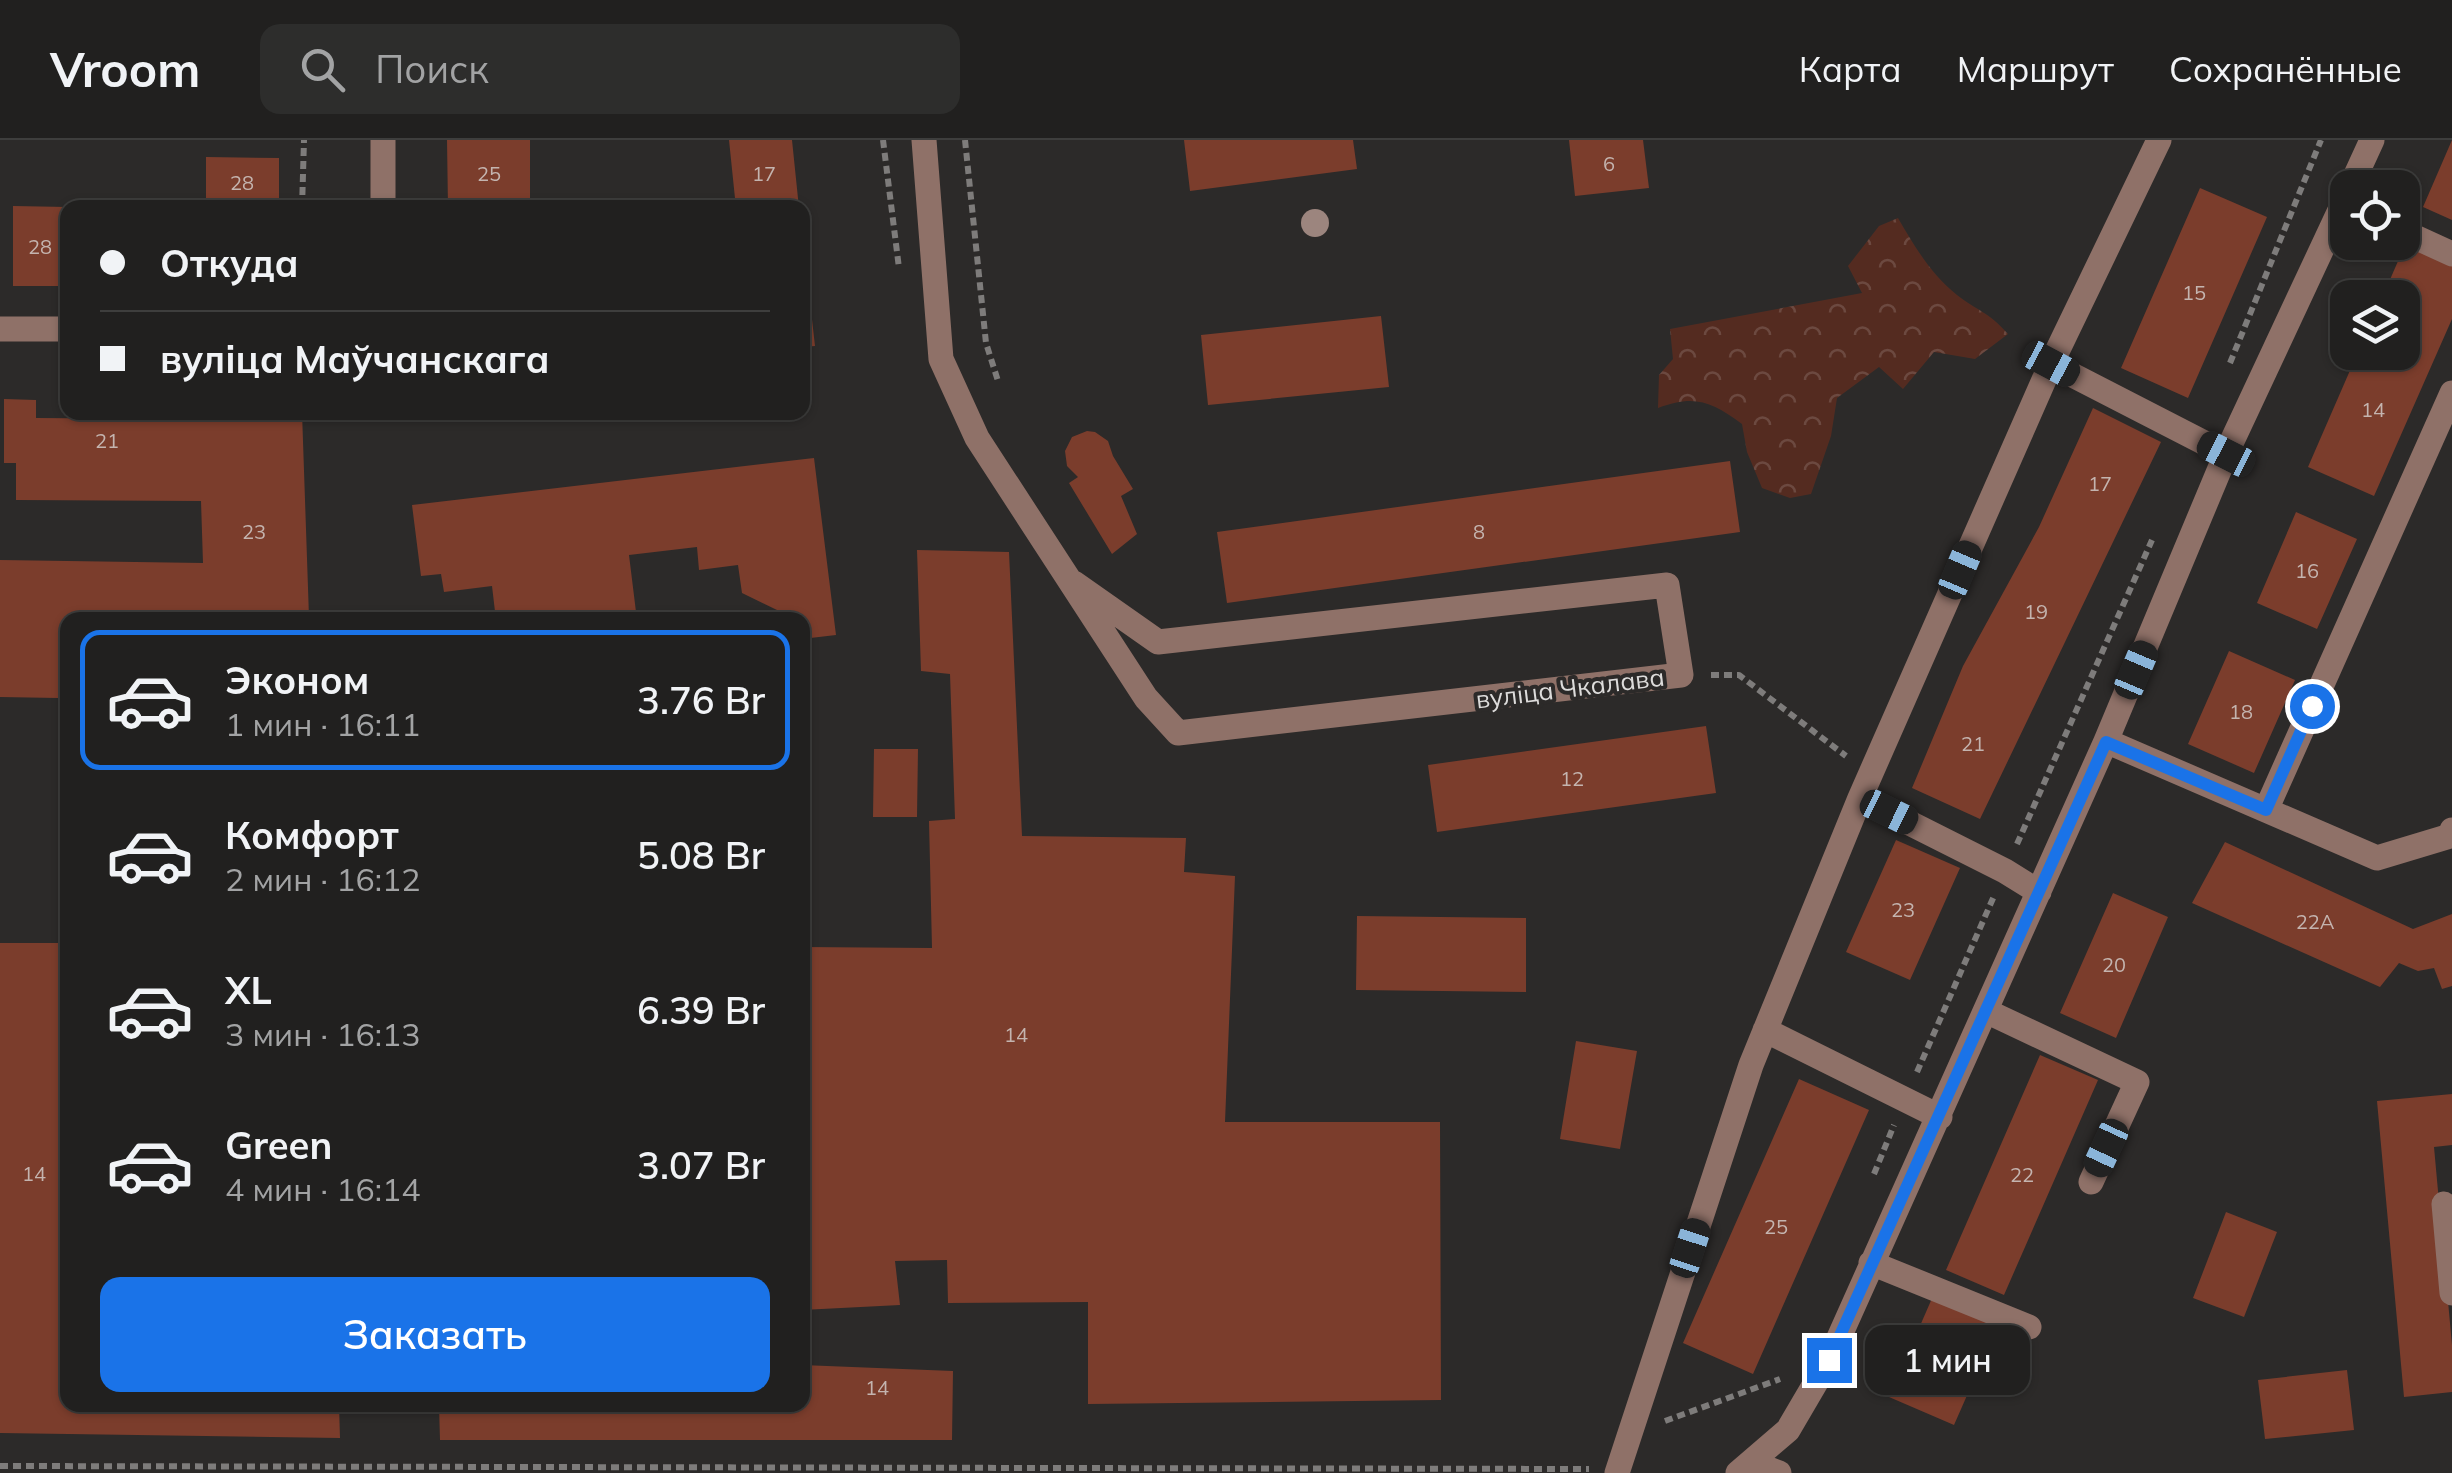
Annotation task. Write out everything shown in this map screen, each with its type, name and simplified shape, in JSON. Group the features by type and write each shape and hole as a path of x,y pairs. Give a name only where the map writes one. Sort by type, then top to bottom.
{"street":[{"path":"382,200 383,140"},
{"name":"вуліца Чкалава","path":"924,140 942,358 978,438 1146,698 1178,733 1681,675 1667,585 1158,642 1074,583"},
{"path":"1617,1471 1751,1064 1865,787 2051,364 2159,140"},
{"path":"2359,170 2372,140"},
{"path":"1745,1468 1788,1430 1829,1360 2106,742 2226,454 2330,234"},
{"path":"2420,240 2452,254"},
{"path":"0,328 60,328"},
{"path":"2051,364 2226,454"},
{"path":"2266,810 2452,393"},
{"path":"2106,742 2377,858 2450,836 2452,830"},
{"path":"1865,787 2039,892"},
{"path":"1986,1012 2137,1082 2091,1182"},
{"path":"1766,1030 1940,1116"},
{"path":"2444,1204 2452,1292"},
{"path":"1871,1263 2029,1327"},
{"path":"1745,1468 1779,1473"}],"path":[{"path":"302,200 304,140"},
{"path":"964,140 986,343 998,381"},
{"path":"1681,675 1739,675 1865,787"},
{"path":"0,1466 1617,1471"}],"green space":[{"path":"1898,218 1939,278 2008,334 1975,359 1934,352 1903,389 1879,367 1837,398 1831,436 1811,494 1790,498 1762,488 1747,452 1742,424 1721,410 1693,401 1658,408 1659,375 1673,359 1670,329 1862,293 1848,266 1879,226"}],"building":[{"path":"447,140 530,140 530,200 448,200"},
{"path":"729,140 792,140 798,200 735,200"},
{"path":"1184,140 1353,140 1357,169 1190,191"},
{"path":"1569,140 1643,140 1649,188 1575,196"},
{"path":"2452,140 2452,220 2423,207"},
{"path":"206,157 279,158 279,200 206,200"},
{"path":"2200,188 2267,217 2188,398 2121,368"},
{"path":"13,206 60,207 60,286 13,286"},
{"path":"2420,251 2452,265 2452,319 2374,496 2308,467 2350,370 2420,370 2420,280 2390,280 2398,260 2420,260"},
{"path":"810,302 815,346 810,346"},
{"path":"1381,316 1389,387 1208,405 1201,335"},
{"path":"4,399 36,400 36,418 60,420 302,420 309,612 60,612 60,713 58,698 0,697 0,560 203,563 201,501 16,500 16,463 4,463"},
{"path":"2093,408 2161,442 1980,819 1912,788 1963,666 2039,527"},
{"path":"1087,431 1108,441 1133,489 1121,496 1137,534 1112,554 1069,483 1078,477 1067,466 1065,451 1072,437"},
{"path":"814,458 836,635 810,638 810,612 777,612 742,593 738,565 699,570 697,547 629,555 636,612 495,612 492,586 444,592 441,574 421,576 412,505"},
{"path":"1730,461 1740,532 1227,603 1217,532"},
{"path":"2296,512 2357,539 2317,629 2257,603"},
{"path":"917,550 1009,552 1022,836 1186,838 1184,872 1235,876 1225,1122 1440,1122 1441,1400 1088,1404 1088,1302 948,1303 947,1260 895,1261 900,1305 810,1310 810,947 932,948 929,821 955,819 950,674 921,671"},
{"path":"2229,651 2295,680 2254,773 2188,744"},
{"path":"1706,726 1716,793 1437,832 1428,765"},
{"path":"874,749 918,749 917,817 873,817"},
{"path":"1896,840 1960,868 1910,980 1846,952"},
{"path":"2225,842 2413,929 2452,914 2452,986 2442,989 2434,968 2418,971 2399,963 2380,987 2192,903"},
{"path":"2113,893 2168,917 2116,1038 2060,1013"},
{"path":"1357,916 1526,918 1526,992 1356,990"},
{"path":"0,943 60,943 60,1412 339,1412 340,1438 0,1433"},
{"path":"1576,1041 1637,1051 1620,1149 1560,1139"},
{"path":"2040,1055 2098,1080 2004,1295 1946,1270"},
{"path":"1799,1079 1869,1110 1753,1374 1683,1343"},
{"path":"2452,1094 2452,1145 2434,1147 2452,1345 2452,1392 2404,1397 2377,1101"},
{"path":"2226,1212 2277,1232 2244,1317 2193,1298"},
{"path":"1933,1296 1998,1325 1954,1425 1889,1397"},
{"path":"810,1365 953,1371 952,1440 440,1440 439,1412 810,1412"},
{"path":"2347,1370 2354,1430 2265,1439 2258,1380"}],"route":[{"path":"1829,1360 2106,742 2266,810 2312,706"}]}
